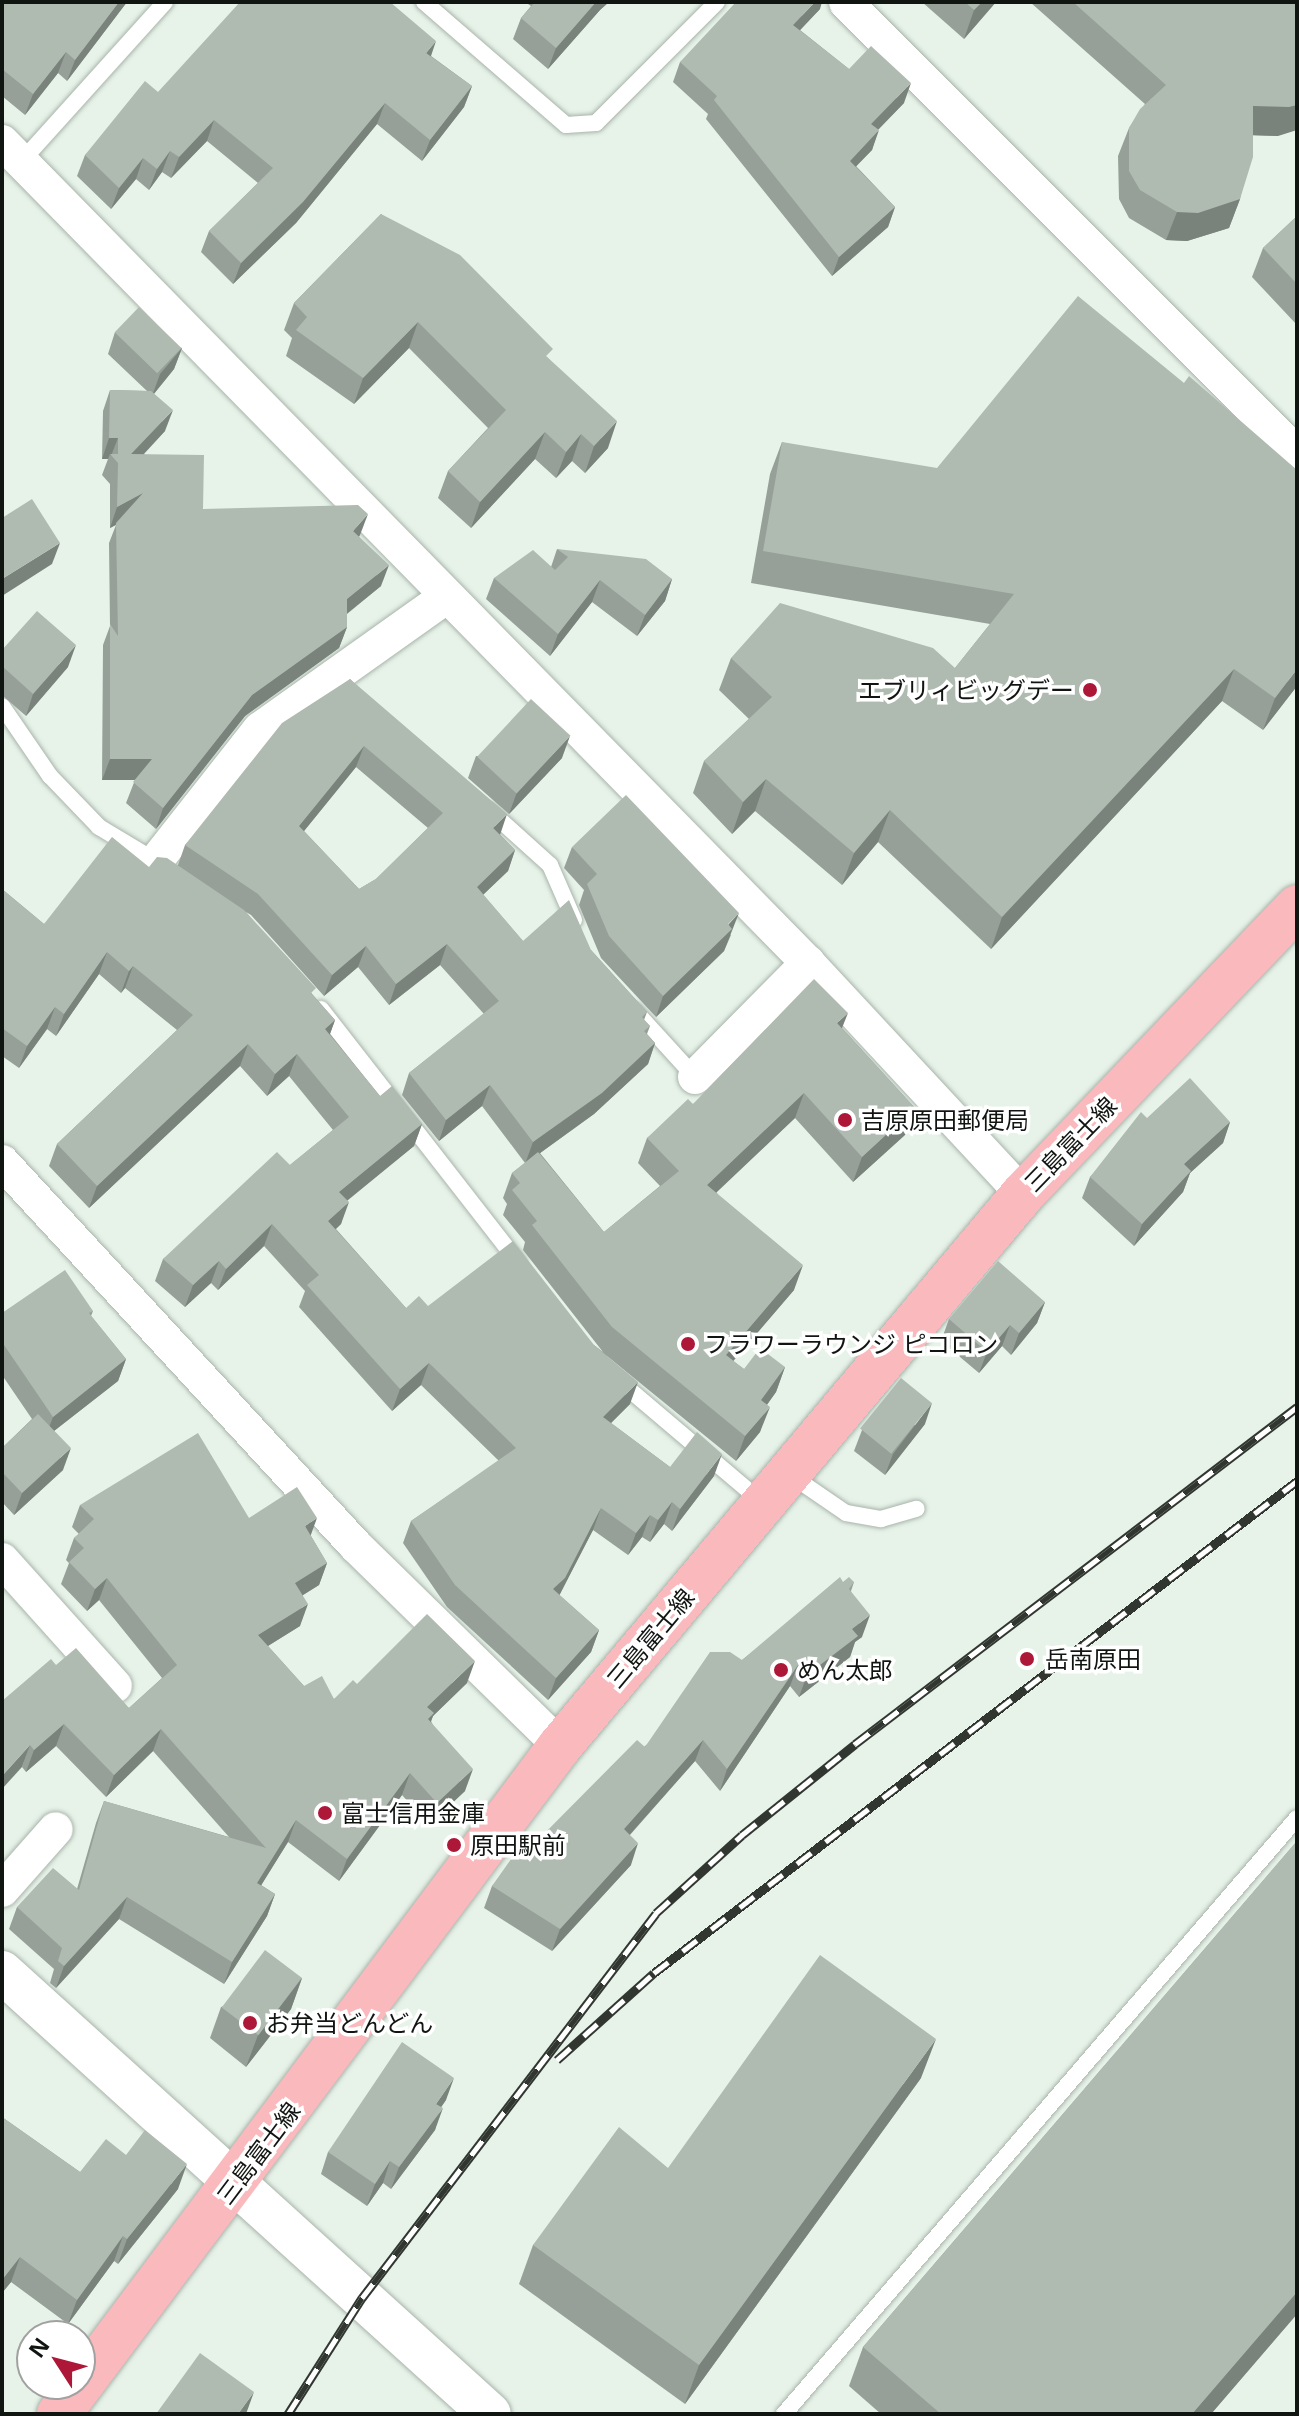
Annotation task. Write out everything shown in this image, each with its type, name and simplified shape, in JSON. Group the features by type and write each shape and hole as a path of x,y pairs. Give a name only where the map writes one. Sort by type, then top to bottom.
{"main road":[{"name":"三島富士線","path":"59,2414 234,2185 560,1746 1023,1194 1297,907"}],"street":[{"path":"846,2 1297,454"},
{"path":"12,152 808,963 1023,1194"},
{"path":"162,865 260,729 345,683 446,597"},
{"path":"695,1077 808,963"},
{"path":"2,1162 356,1546 560,1746"},
{"path":"2,1560 115,1686"},
{"path":"2,1890 56,1829"},
{"path":"2,1972 490,2414"}],"lane":[{"path":"12,152 165,2"},
{"path":"424,2 566,125 596,123 717,2"},
{"path":"2,706 50,776 99,827 162,865"},
{"path":"480,802 550,865 580,935"},
{"path":"310,995 527,1273"},
{"path":"623,998 695,1077"},
{"path":"607,1371 775,1488 846,1513 881,1519 917,1509"},
{"path":"784,2414 1297,1818"}],"building":[{"path":"2,2 119,2 75,60 66,52 33,94 2,69"},
{"path":"240,2 390,2 436,41 426,53 472,86 430,140 385,103 303,202 241,263 209,231 273,168 214,120 179,157 170,151 157,169 143,158 119,188 85,155 145,81 158,92"},
{"path":"535,2 596,2 556,48 521,18"},
{"path":"736,2 815,2 793,25 849,69 871,46 911,83 871,124 879,130 850,161 895,207 839,257 714,100 717,96 680,62"},
{"path":"965,2 982,2 974,10"},
{"path":"1073,2 1297,2 1297,105 1253,106 1253,157 1240,199 1198,213 1177,212 1140,190 1129,171 1129,128 1140,109 1166,85"},
{"path":"381,214 460,255 553,349 546,356 617,421 594,446 581,434 566,452 545,432 480,502 448,471 506,410 418,322 363,378 296,330 307,317 294,303"},
{"path":"1297,216 1297,284 1263,248"},
{"path":"1078,296 1184,383 1189,376 1297,470 1297,669 1275,698 1234,669 1002,917 890,810 854,853 766,779 743,802 704,761 772,697 731,658 780,603 933,648 955,668 1014,594 763,551 782,442 937,468"},
{"path":"139,307 181,348 157,373 115,332"},
{"path":"110,390 151,391 173,410 131,454 204,455 203,509 358,505 368,514 353,531 389,565 347,599 347,627 252,695 163,808 133,782 152,759 110,759 110,624 118,636 116,523 143,493 117,507 118,463 110,454 118,454 118,438 109,438"},
{"path":"32,499 60,543 2,579 2,518"},
{"path":"557,549 646,559 672,579 645,615 600,580 558,634 494,578 533,550 555,570 568,557"},
{"path":"37,611 76,645 33,694 2,666 2,650"},
{"path":"350,679 507,814 493,828 515,850 477,887 523,941 569,900 591,950 647,1012 642,1017 650,1026 644,1031 655,1043 602,1093 533,1142 490,1085 446,1120 409,1073 499,1001 447,944 396,984 366,946 332,975 258,894 185,845 282,723","holes":["364,746 443,813 376,879 359,889 299,826"]},
{"path":"531,699 570,736 517,794 477,757"},
{"path":"626,795 739,913 728,924 732,929 663,996 609,936 587,884 597,874 572,847"},
{"path":"112,837 149,867 157,857 167,858 244,910 316,988 311,993 335,1020 325,1029 380,1096 392,1086 422,1124 339,1192 349,1202 328,1221 406,1308 419,1296 428,1306 513,1241 594,1345 638,1382 603,1417 670,1467 697,1432 722,1454 680,1509 672,1502 658,1520 650,1515 636,1533 601,1508 565,1578 553,1589 599,1630 556,1678 455,1585 411,1521 516,1448 429,1363 400,1389 307,1285 319,1275 272,1224 226,1269 219,1261 193,1285 163,1259 277,1152 290,1165 349,1117 297,1054 275,1074 248,1044 97,1186 57,1144 193,1015 133,966 129,971 107,952 64,1014 55,1007 27,1046 2,1028 2,889 44,924"},
{"path":"814,979 848,1013 837,1023 915,1108 862,1157 804,1093 707,1185 803,1265 726,1355 744,1369 760,1348 785,1367 761,1400 770,1407 745,1436 612,1327 532,1225 537,1221 512,1190 520,1183 512,1173 538,1152 604,1232 679,1171 647,1138 688,1099 693,1104"},
{"path":"1190,1078 1230,1122 1184,1164 1191,1171 1142,1224 1090,1177 1141,1112 1147,1118"},
{"path":"998,1261 1045,1302 1019,1333 1010,1325 987,1352 949,1319"},
{"path":"65,1270 93,1311 89,1313 126,1359 53,1417 2,1342 2,1313"},
{"path":"901,1378 932,1403 891,1454 860,1429"},
{"path":"38,1414 71,1448 22,1493 2,1472 2,1448"},
{"path":"198,1433 249,1518 297,1487 317,1518 305,1526 327,1563 295,1583 308,1604 258,1635 304,1686 322,1676 334,1699 353,1680 357,1684 427,1614 475,1661 427,1707 434,1713 428,1719 473,1769 437,1803 410,1773 347,1859 296,1820 257,1883 275,1894 232,1962 127,1897 64,1966 58,1961 62,1948 17,1907 53,1868 79,1890 104,1801 266,1848 161,1729 114,1775 64,1724 34,1750 30,1745 2,1776 2,1701 51,1659 56,1665 76,1648 129,1708 177,1665 107,1578 95,1589 69,1562 84,1548 74,1538 94,1519 80,1505"},
{"path":"840,1577 843,1582 849,1577 854,1582 849,1589 870,1615 852,1629 858,1636 807,1675 798,1665 727,1769 703,1740 624,1829 638,1843 560,1929 492,1886 521,1845 528,1850 637,1740 645,1747 710,1652 730,1652 742,1660"},
{"path":"1297,1841 1297,2292 1192,2414 941,2414 863,2347"},
{"path":"265,1950 302,1978 258,2035 222,2008"},
{"path":"820,1955 936,2039 699,2365 533,2245 619,2127 668,2168"},
{"path":"402,2042 454,2078 436,2104 443,2108 399,2167 390,2161 375,2184 328,2152"},
{"path":"2,2117 80,2172 106,2139 126,2155 145,2130 187,2164 127,2239 123,2236 77,2300 20,2257 2,2280"},
{"path":"200,2353 254,2392 238,2414 156,2414"}],"railway":[{"path":"288,2414 362,2298 656,1913 742,1835 855,1744 1297,1407"},
{"path":"557,2060 654,1973 1297,1481"}],"place":[{"name":"エブリィビッグデー","path":"1090,690"},
{"name":"吉原原田郵便局","path":"845,1120"},
{"name":"フラワーラウンジ ピコロン","path":"688,1344"},
{"name":"岳南原田","path":"1027,1659"},
{"name":"めん太郎","path":"781,1670"},
{"name":"富士信用金庫","path":"325,1813"},
{"name":"原田駅前","path":"454,1845"},
{"name":"お弁当どんどん","path":"250,2023"}]}
